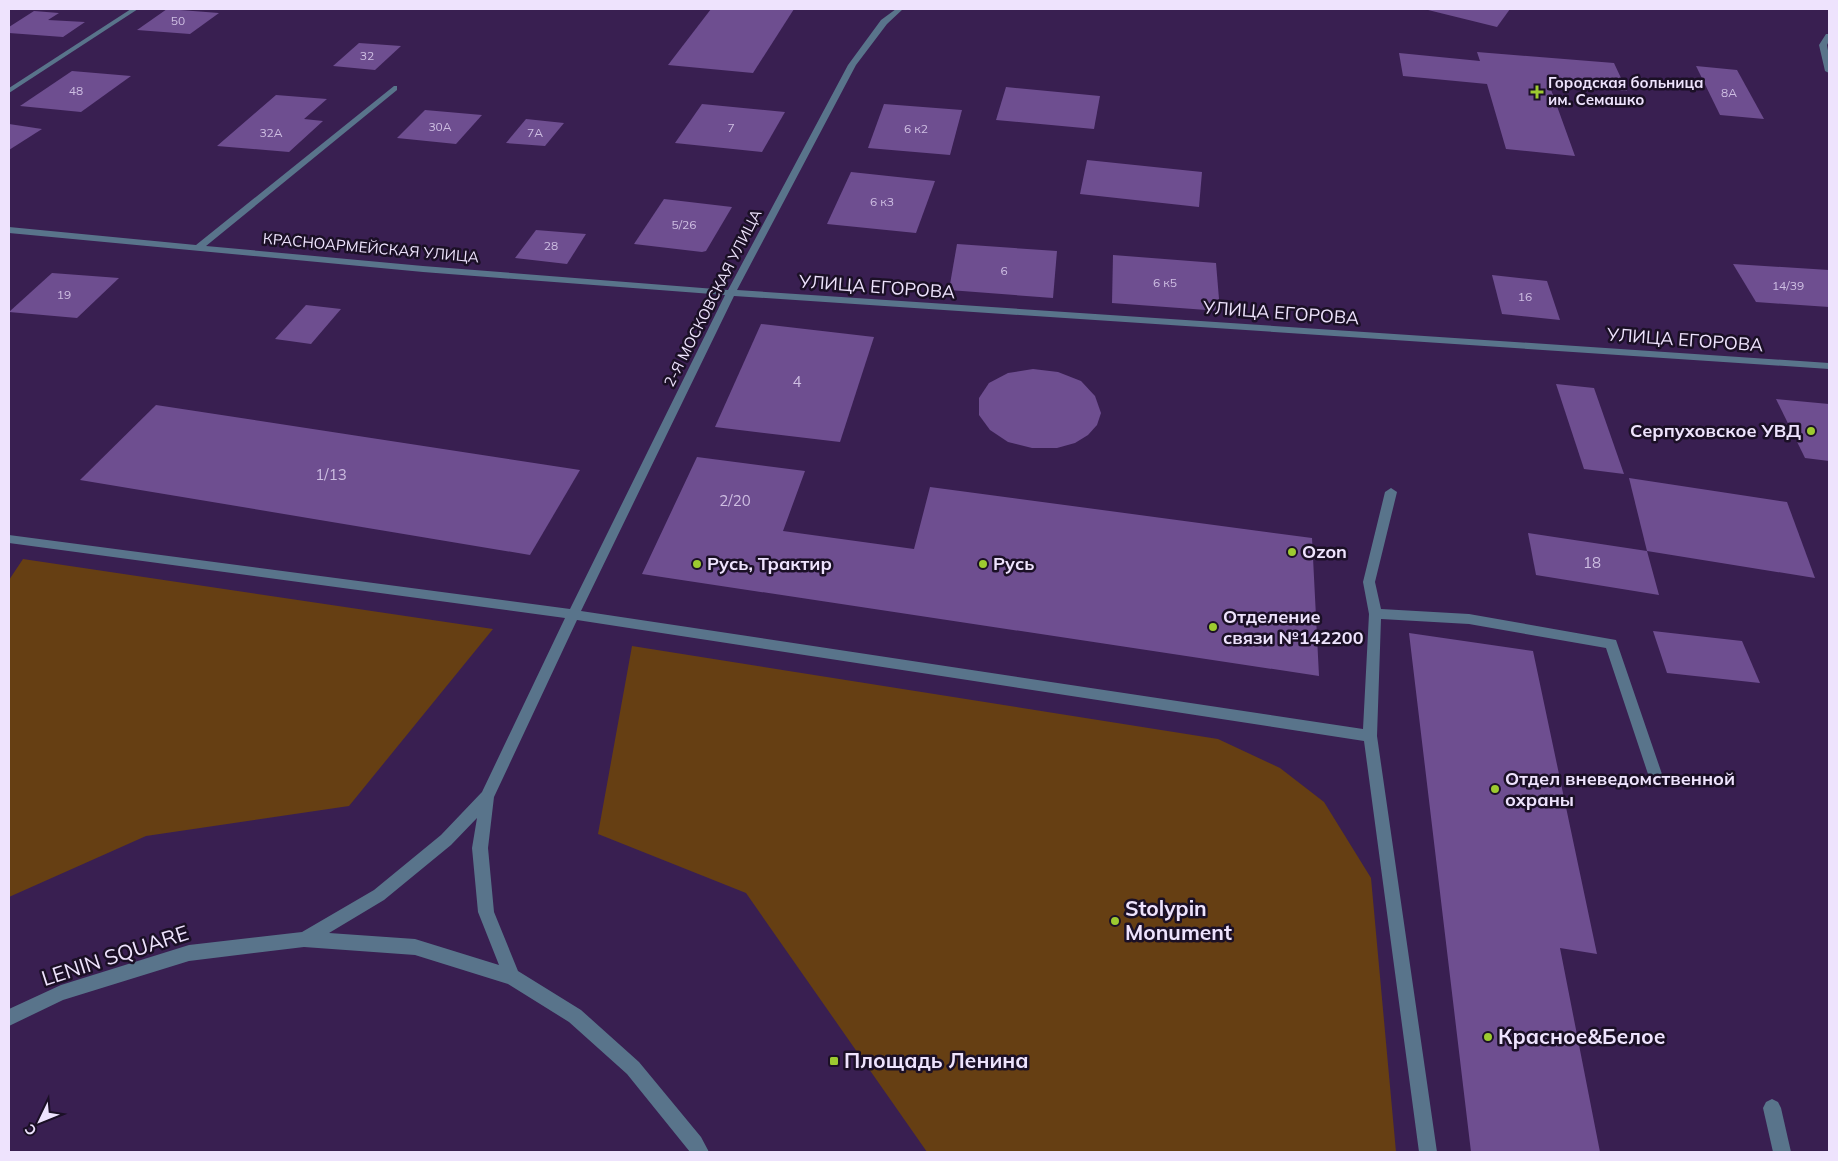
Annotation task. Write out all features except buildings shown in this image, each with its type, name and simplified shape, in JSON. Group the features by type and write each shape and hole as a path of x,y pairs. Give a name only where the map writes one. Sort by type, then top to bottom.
{"street":[{"path":"9,92 135,9"},
{"name":"2-Я МОСКОВСКАЯ УЛИЦА","path":"487,796 575,615 591,577 731,294 852,65 884,22 900,9"},
{"path":"1829,36 1823,44 1829,70"},
{"path":"198,246 394,88"},
{"name":"КРАСНОАРМЕЙСКАЯ УЛИЦА","path":"9,230 198,246 423,269 731,294"},
{"name":"УЛИЦА ЕГОРОВА","path":"731,294 1829,366"},
{"path":"1391,492 1368,582 1375,614 1370,736 1428,1152"},
{"path":"9,539 575,615 1370,736"},
{"path":"1375,614 1469,619 1611,644 1656,777"},
{"path":"304,939 380,895 446,840 487,796"},
{"path":"487,796 480,848 486,912 512,977"},
{"name":"LENIN SQUARE","path":"9,1018 61,993 189,953 304,939 415,947 512,977 575,1016 633,1068 695,1143 700,1152"},
{"path":"1772,1108 1782,1152"}],"shaded area":[{"path":"23,559 493,629 349,806 146,836 9,897 9,580"},
{"path":"632,646 1218,739 1280,768 1324,802 1371,878 1396,1152 927,1152 746,893 598,834"}],"place":[{"name":"Городская больница им. Семашко","path":"1537,92"},
{"name":"Серпуховское УВД","path":"1811,431"},
{"name":"Ozon","path":"1292,552"},
{"name":"Русь, Трактир","path":"697,564"},
{"name":"Русь","path":"983,564"},
{"name":"Отделение связи №142200","path":"1213,627"},
{"name":"Отдел вневедомственной охраны","path":"1495,789"},
{"name":"Stolypin Monument","path":"1115,921"},
{"name":"Красное&Белое","path":"1488,1037"},
{"name":"Площадь Ленина","path":"834,1061"}]}
